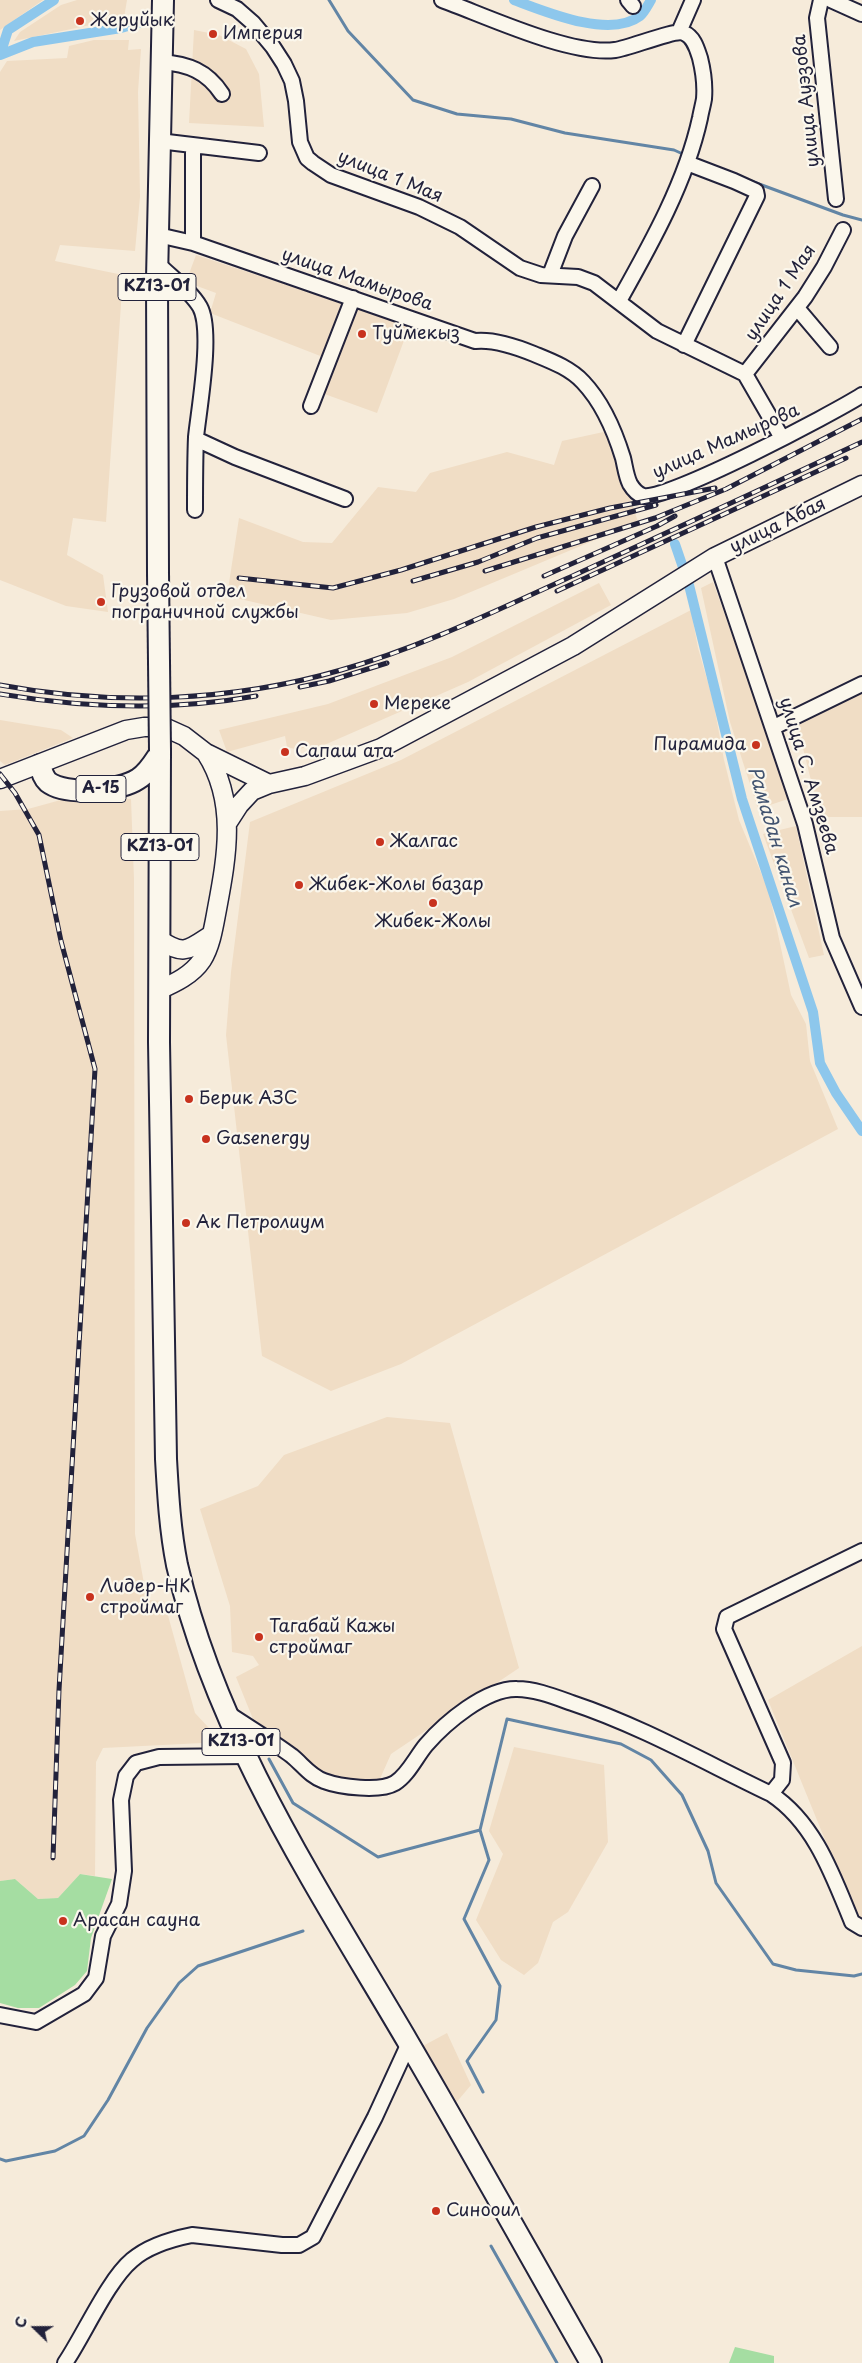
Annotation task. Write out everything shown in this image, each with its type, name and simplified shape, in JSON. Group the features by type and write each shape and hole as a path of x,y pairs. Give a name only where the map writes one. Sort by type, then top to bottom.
{"highway":[{"name":"KZ13-01","path":"163,0 157,263 160,752 159,990 163,1330 170,1513 177,1562 188,1608 215,1685 246,1756 341,1930 409,2043 590,2363"},
{"name":"A-15","path":"40,765 43,776 50,783 70,789 99,789 117,787 140,778 160,752"}],"main road":[{"name":"улица Абая","path":"228,822 238,805 252,791 269,784 305,776 381,748 573,646 676,579 715,557 862,485"},
{"path":"0,779 126,730 144,727 164,727 184,736 206,753 269,784"},
{"path":"159,990 181,979 197,967 207,950 224,877 228,822 224,792 206,753"},
{"path":"160,940 174,949 186,950 211,935"}],"street":[{"name":"улица 1 Мая","path":"218,0 237,9 273,47 284,64 292,81 296,100 300,142 307,158 312,163 331,175 419,207 460,228 520,268 533,273 586,280 619,301 650,327 745,374 797,308 824,268 843,230"},
{"path":"442,0 522,30 585,49 616,50 679,32 691,38 698,50 704,86 704,100 693,146 645,255 619,301"},
{"path":"679,32 693,0"},
{"name":"улица Ауэзова","path":"821,0 817,18 836,199"},
{"path":"831,0 862,14"},
{"path":"161,62 180,63 196,69 208,76 222,94"},
{"path":"159,141 259,153"},
{"path":"192,145 193,243"},
{"path":"684,345 757,196 756,192 734,181 686,163"},
{"path":"550,274 566,236 592,186"},
{"name":"улица Мамырова","path":"158,235 193,243 475,341 519,348 554,362 572,372 594,396 614,435 628,482 634,490 644,496 668,492 782,438 862,396"},
{"path":"157,263 178,281 200,308 204,325 204,352 196,439 195,510"},
{"path":"311,406 353,298"},
{"path":"797,308 830,347"},
{"path":"745,374 782,438"},
{"path":"196,439 235,457 345,499"},
{"name":"улица С. Амзеева","path":"715,557 774,727 805,824 832,938 859,988 862,1006"},
{"path":"774,727 862,684"},
{"path":"771,1794 782,1780 783,1763 724,1629 728,1617 862,1551"},
{"path":"229,1714 293,1758 310,1774 325,1782 367,1788 384,1787 394,1783 403,1776 426,1745 446,1724 486,1697 517,1688 556,1697 604,1713 771,1794 787,1805 816,1843 852,1922 857,1927 862,1928"},
{"path":"0,2015 36,2022 84,1994 96,1978 103,1936 119,1904 124,1871 121,1800 126,1776 136,1763 159,1757 246,1756"},
{"path":"65,2363 125,2266 140,2254 179,2238 192,2235 282,2245 299,2244 313,2237 375,2117 409,2043"}],"shaded area":[{"path":"0,0 43,0 0,30"},
{"path":"77,0 127,0 124,18 14,41 20,32 61,5"},
{"path":"194,30 219,35 246,49 259,74 264,127 189,123"},
{"path":"94,40 129,40 128,50 141,49 138,92 140,197 135,251 60,245 55,261 123,275 106,522 73,518 67,555 103,575 108,612 66,606 0,580 0,72 7,61 67,58 69,46"},
{"path":"196,255 348,305 328,359 210,313 216,293 186,282"},
{"path":"353,307 409,327 377,413 319,392"},
{"path":"608,431 638,522 454,599 407,613 331,620 227,596 239,518 303,542 332,543 378,487 416,492 430,473 507,452 554,465 562,441"},
{"path":"713,582 760,712 788,799 758,809 730,722 701,588"},
{"path":"599,583 611,605 468,682 322,746 295,749 287,747 285,736 227,752 219,730 328,704 452,657"},
{"path":"691,610 698,648 713,700 724,760 739,820 769,892 791,995 806,1024 810,1061 838,1129 401,1364 331,1391 262,1356 226,1035 231,972 250,822 401,760"},
{"path":"862,690 862,817 820,817 796,720"},
{"path":"0,720 61,730 73,738 5,765 0,761"},
{"path":"68,798 131,799 134,879 135,1534 147,1600 164,1601 195,1713 222,1742 103,1748 96,1762 95,1876 80,1874 58,1898 38,1899 15,1879 0,1881 0,811 28,809"},
{"path":"796,826 824,955 809,958 763,834"},
{"name":"Тагабай Кажы строймаг","path":"387,1417 450,1423 519,1668 391,1754 379,1781 325,1777 255,1724 236,1677 259,1665 253,1656 232,1652 230,1606 200,1509 258,1486 284,1455"},
{"path":"862,1646 862,1922 859,1923 768,1700"},
{"path":"514,1747 604,1765 608,1842 568,1912 553,1922 538,1963 524,1975 501,1960 476,1920 503,1854 489,1831"},
{"path":"447,2033 471,2085 455,2104 421,2047"}],"green space":[{"name":"Арасан сауна","path":"80,1874 112,1879 91,1938 87,1971 75,1985 39,2008 18,2008 0,2003 0,1881 15,1879 38,1899 58,1898"},
{"path":"735,2347 774,2356 774,2363 729,2363"}],"waterway":[{"path":"0,55 8,30 54,0"},
{"path":"329,0 348,31 413,100 457,114 511,119 565,133 674,150 685,155"},
{"path":"514,0 578,21 612,25 627,22 640,16 651,0"},
{"name":"Рамадан канал","path":"0,55 33,42 121,28 146,21"},
{"path":"751,181 843,215 862,220"},
{"name":"Рамадан канал","path":"675,544 689,585 742,799 813,1012 820,1063 836,1093 862,1131"},
{"path":"483,2092 467,2061 496,2020 500,1986 464,1919 489,1860 480,1830 507,1719 621,1744 651,1760 682,1795 708,1851 716,1883 773,1964 796,1970 854,1976 862,1974"},
{"path":"269,1759 293,1803 378,1857 480,1830"},
{"path":"0,2159 6,2161 55,2151 84,2136 108,2100 147,2028 179,1983 198,1966 303,1931"},
{"path":"491,2246 557,2363"}],"railway":[{"path":"485,571 655,518 726,489 862,419"},
{"path":"0,685 42,692 85,696 171,697 257,689 341,670 372,661 462,626 862,442"},
{"path":"557,591 846,458"},
{"path":"239,578 333,588 401,570 536,527 610,508 715,488"},
{"path":"413,581 478,562 537,538 656,505"},
{"path":"544,576 657,526 675,516"},
{"path":"300,687 329,681 387,663"},
{"path":"0,694 32,699 128,706 192,704 256,696"},
{"path":"0,774 15,793 39,835 61,941 95,1069 59,1690 53,1858"}],"place":[{"name":"Жеруйык","path":"80,21"},
{"name":"Империя","path":"213,34"},
{"name":"Туймекыз","path":"362,334"},
{"name":"Грузовой отдел пограничной службы","path":"101,602"},
{"name":"Мереке","path":"374,704"},
{"name":"Пирамида","path":"756,745"},
{"name":"Сапаш ата","path":"285,752"},
{"name":"Жалгас","path":"380,842"},
{"name":"Жибек-Жолы базар","path":"299,885"},
{"name":"Жибек-Жолы","path":"433,903"},
{"name":"Берик АЗС","path":"189,1099"},
{"name":"Gasenergy","path":"206,1139"},
{"name":"Ак Петролиум","path":"186,1223"},
{"name":"Лидер-НК строймаг","path":"90,1597"},
{"name":"Тагабай Кажы строймаг","path":"259,1637"},
{"name":"Арасан сауна","path":"63,1921"},
{"name":"Синооил","path":"436,2211"}]}
